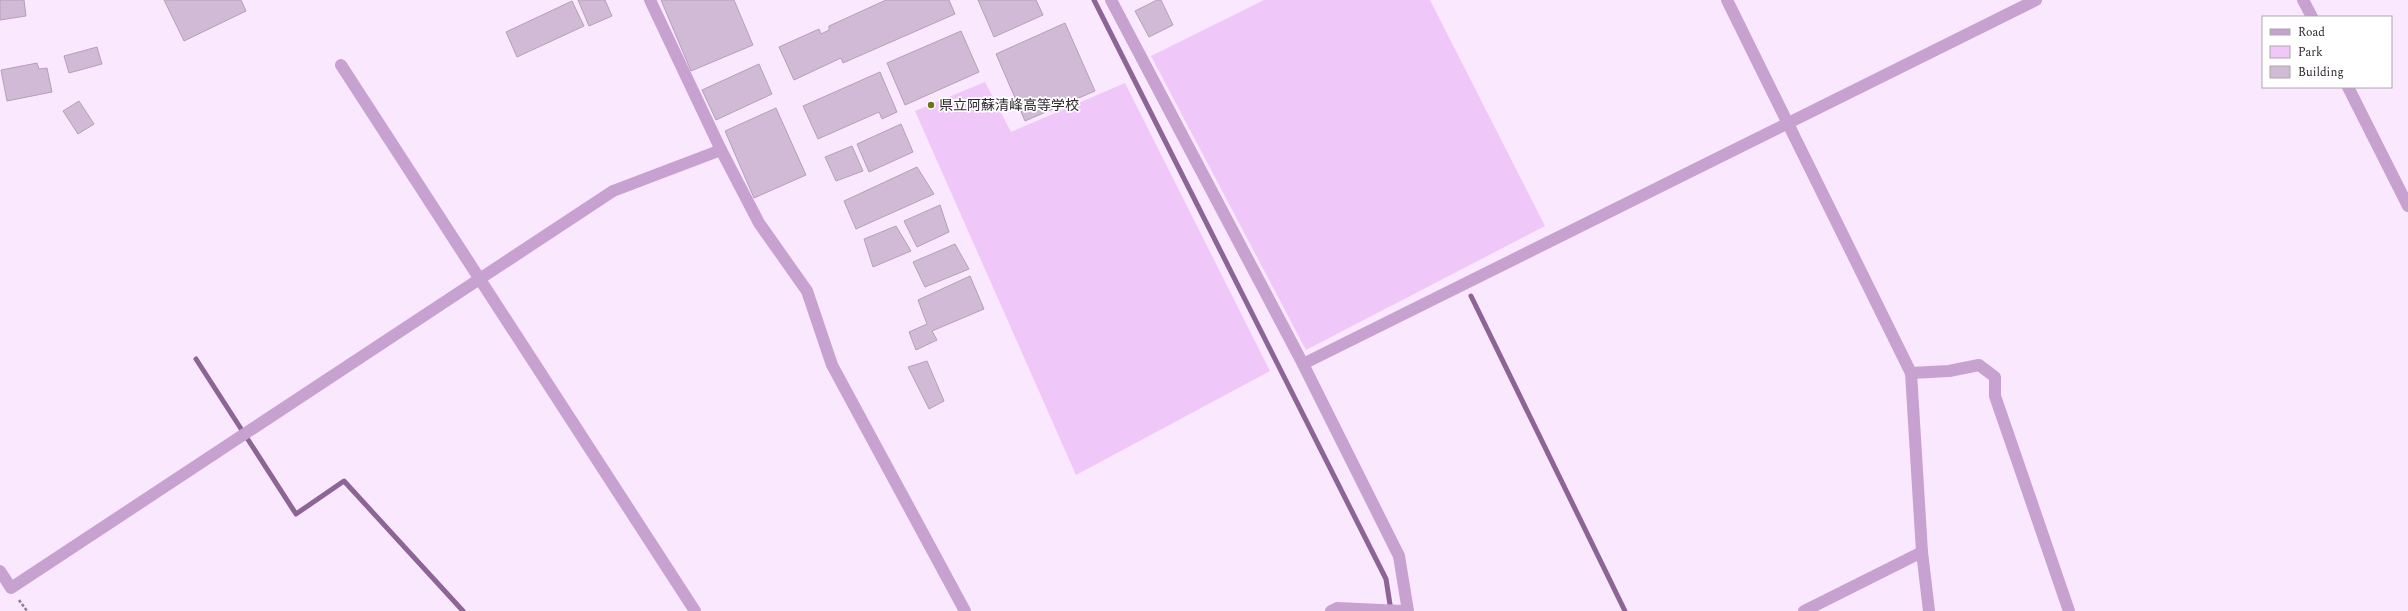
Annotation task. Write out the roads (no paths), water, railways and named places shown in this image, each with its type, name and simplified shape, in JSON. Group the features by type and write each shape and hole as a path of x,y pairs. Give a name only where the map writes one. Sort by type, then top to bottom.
{"street":[{"path":"650,0 721,150 759,223 807,290 832,366 965,611"},
{"path":"1111,0 1303,364 1399,556 1408,611"},
{"path":"1727,0 1786,123 1911,373 1922,552 1929,611"},
{"path":"1303,364 2036,0"},
{"path":"2304,0 2312,16"},
{"path":"341,65 695,611"},
{"path":"2349,88 2408,206"},
{"path":"0,571 11,588 613,191 721,150"},
{"path":"1911,373 1949,371 1979,364 1995,377 1995,396 2069,611"},
{"path":"1804,611 1922,552"},
{"path":"1331,611 1337,608 1403,611"}],"waterway":[{"path":"1094,0 1386,579 1391,611"},
{"path":"1471,296 1625,611"},
{"path":"196,359 296,514 344,481 463,611"}],"place":[{"name":"県立阿蘇清峰高等学校","path":"931,105"}]}
